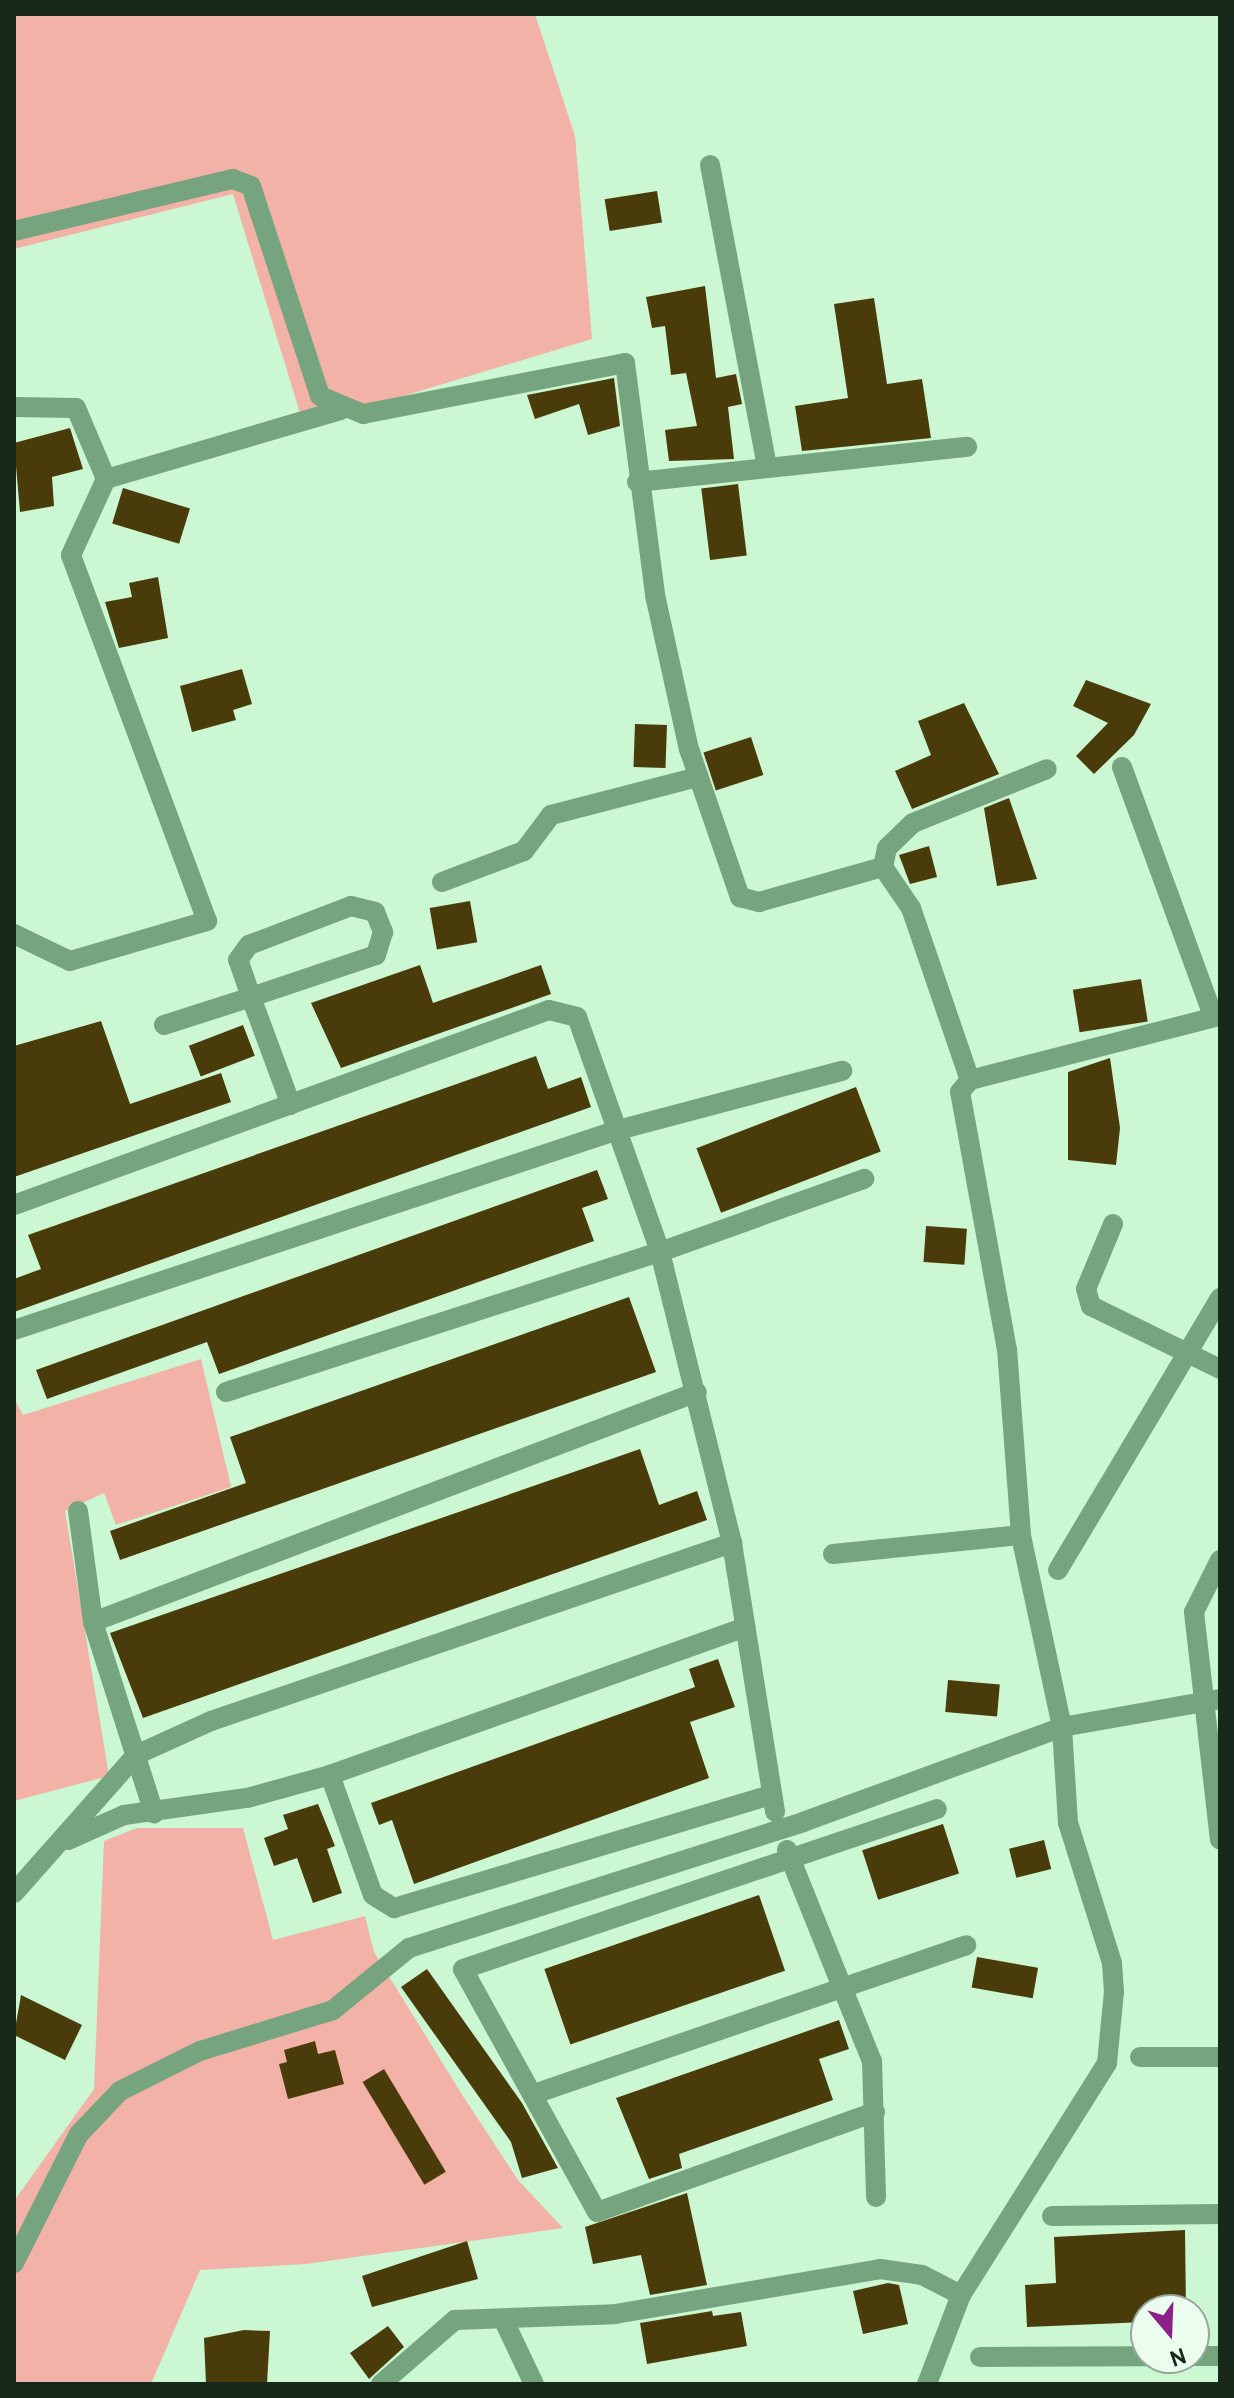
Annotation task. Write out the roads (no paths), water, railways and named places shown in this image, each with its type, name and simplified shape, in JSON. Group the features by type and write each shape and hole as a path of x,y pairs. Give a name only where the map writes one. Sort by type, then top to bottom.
{"street":[{"path":"710,165 767,466"},
{"path":"14,231 233,179 251,186 320,396 341,410 363,414 625,363 637,482 698,777 740,897 749,903 883,867"},
{"path":"14,407 76,408 106,479 71,555 207,921 70,961 14,934"},
{"path":"106,479 341,410"},
{"path":"637,482 967,447"},
{"path":"927,2384 961,2295 1107,2063 1112,1963 1068,1823 1062,1727 1021,1535 1007,1350 960,1092 970,1080 1217,1016 1122,767"},
{"path":"970,1080 911,908 883,867 887,848 913,823 1047,769"},
{"path":"442,882 524,851 551,815 698,777"},
{"path":"164,1025 251,997 376,955 382,922 366,907 351,906 249,945 238,960 251,997 291,1105"},
{"path":"14,1205 566,1009 577,1017 660,1252 697,1392 732,1543 773,1803 394,1908 373,1895 330,1775"},
{"path":"14,1330 618,1130 842,1071"},
{"path":"226,1392 660,1252 864,1179"},
{"path":"1113,1224 1086,1289 1091,1306 1220,1369"},
{"path":"1058,1570 1220,1298"},
{"path":"93,1622 697,1392"},
{"path":"78,1511 93,1622 154,1813"},
{"path":"833,1554 1021,1535"},
{"path":"14,1893 136,1755 211,1721 732,1543"},
{"path":"1220,1560 1194,1612 1214,1701 1220,1840"},
{"path":"60,1843 124,1815 154,1813 330,1775 745,1627"},
{"path":"14,2263 79,2134 120,2091 163,2067 333,2010 409,1948 803,1822 1062,1727 1214,1701"},
{"path":"875,2112 597,2212 537,2093 463,1969 788,1854 937,1809"},
{"path":"788,1854 843,1982 872,2061 876,2197"},
{"path":"537,2093 843,1982 966,1945"},
{"path":"1140,2057 1220,2057"},
{"path":"1052,2216 1220,2214"},
{"path":"381,2384 455,2320 505,2323 615,2314 880,2269 922,2275 961,2295"},
{"path":"505,2323 534,2384"},
{"path":"980,2357 1130,2356"}]}
